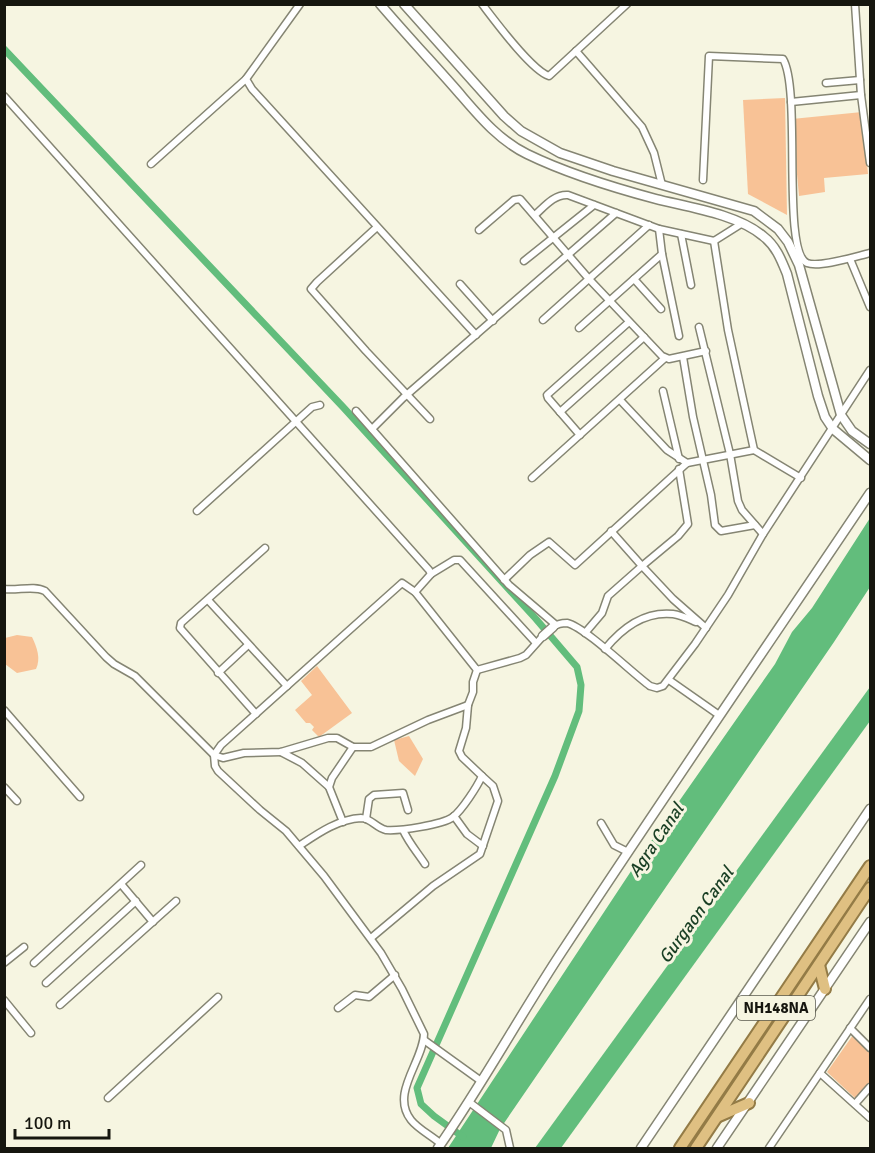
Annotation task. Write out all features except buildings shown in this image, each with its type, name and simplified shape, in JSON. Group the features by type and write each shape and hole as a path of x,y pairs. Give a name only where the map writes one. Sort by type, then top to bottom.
{"highway":[{"name":"NH148NA","path":"680,1149 870,866"},
{"name":"NH148NA","path":"696,1149 870,888"},
{"path":"819,965 825,989"},
{"path":"717,1117 749,1103"}],"street":[{"path":"151,164 246,79 300,4"},
{"path":"380,4 504,141 551,165 594,182 707,211 741,224 761,234 773,244 787,274 825,417 833,429 870,460"},
{"path":"404,4 504,116 521,131 560,153 754,211 778,229 788,242 799,265 841,415 852,431 870,444"},
{"path":"482,4 529,60 545,75 552,75 627,4"},
{"path":"855,4 861,94 870,163"},
{"path":"576,51 642,127 654,153 662,185"},
{"path":"703,180 709,56 783,59 791,102 794,232 800,257 813,264 850,260 870,253"},
{"path":"246,79 252,89 476,335"},
{"path":"826,83 860,80"},
{"path":"791,102 861,94"},
{"path":"4,96 297,420 431,574"},
{"path":"535,215 555,197 561,195 659,229 714,242 741,224"},
{"path":"479,230 519,198 589,279 665,358"},
{"path":"524,261 594,205"},
{"path":"372,429 407,395 616,213"},
{"path":"543,320 649,225"},
{"path":"377,227 311,289 430,419"},
{"path":"659,229 679,336"},
{"path":"681,234 691,285"},
{"path":"714,242 728,330 754,450"},
{"path":"579,328 662,254"},
{"path":"850,260 870,307"},
{"path":"634,279 661,309"},
{"path":"460,284 493,321"},
{"path":"580,435 547,395 629,322"},
{"path":"699,327 730,454 740,506 763,534"},
{"path":"560,412 644,337"},
{"path":"532,478 665,358 683,357 706,351"},
{"path":"683,357 693,417 717,528 721,531 730,531 755,525"},
{"path":"477,670 526,655 555,626 569,624 585,633 650,686 657,688 669,680 704,626 728,595 763,534 870,370"},
{"path":"663,391 679,459"},
{"path":"620,400 667,450 679,459 687,462 754,450 801,478"},
{"path":"197,511 312,407 320,405"},
{"path":"356,411 504,580 555,626"},
{"path":"504,580 546,543 554,545 575,565 687,462"},
{"path":"585,633 602,613 608,597 678,536 688,524 679,469"},
{"path":"477,670 415,592 405,583 399,584 221,745 214,755 215,766 223,776 278,824 299,846 371,938 395,975 423,1030 424,1040 404,1092 405,1106 412,1121 440,1146 534,995 628,852 870,493"},
{"path":"611,531 673,599 704,626"},
{"path":"256,714 180,628 181,623 265,548"},
{"path":"415,592 431,574 454,560 460,560 536,644"},
{"path":"4,589 18,591 37,588 45,591 106,657 135,676 214,755 222,758 244,753 281,752 328,738 337,738 353,747 371,747 428,720 468,705"},
{"path":"208,600 287,687"},
{"path":"605,649 630,624 652,615 675,614 704,626"},
{"path":"218,673 248,645"},
{"path":"371,938 433,886 476,858 483,846 498,801 493,786 460,754 468,705 477,670"},
{"path":"669,680 719,715"},
{"path":"4,710 80,797"},
{"path":"328,787 353,747"},
{"path":"281,752 302,764 328,787 343,822"},
{"path":"299,846 328,828 343,822 366,819 380,828 403,830 444,821 454,816 482,776"},
{"path":"4,787 17,801"},
{"path":"366,819 369,799 374,795 403,793 408,810"},
{"path":"641,1149 870,809"},
{"path":"454,816 466,834 483,846"},
{"path":"601,823 614,845 628,852"},
{"path":"403,830 425,864"},
{"path":"34,963 141,865"},
{"path":"121,884 153,922"},
{"path":"46,983 136,901"},
{"path":"60,1005 176,902"},
{"path":"717,1149 870,922"},
{"path":"4,963 24,947"},
{"path":"338,1008 355,995 369,997 395,975"},
{"path":"108,1098 218,998"},
{"path":"769,1149 850,1028 868,1009 870,999"},
{"path":"4,1000 31,1033"},
{"path":"850,1028 870,1048"},
{"path":"424,1040 482,1081"},
{"path":"820,1073 870,1118"},
{"path":"855,1104 870,1087"},
{"path":"469,1102 506,1130 510,1149"}],"shaded area":[{"path":"785,98 787,215 748,194 743,100"},
{"path":"862,112 868,174 824,178 825,192 799,196 792,119"},
{"path":"17,635 32,637 38,657 36,669 17,673 5,664 5,638"},
{"path":"317,666 352,713 319,737 312,730 314,727 306,723 295,710 312,695 301,681"},
{"path":"409,736 423,759 415,776 399,761 394,740"},
{"path":"853,1035 870,1052 870,1082 855,1098 827,1072"}],"water":[{"name":"Agra Canal","path":"870,518 870,587 834,642 500,1129 491,1148 448,1148 645,850 775,664 792,632 812,608"},
{"path":"870,687 870,721 561,1148 535,1148"}],"waterway":[{"path":"4,49 343,407 577,667 581,685 579,711 555,776 417,1088 421,1104 463,1137"}],"water label":[{"name":"Gurgaon Canal","path":"696,915"}]}
